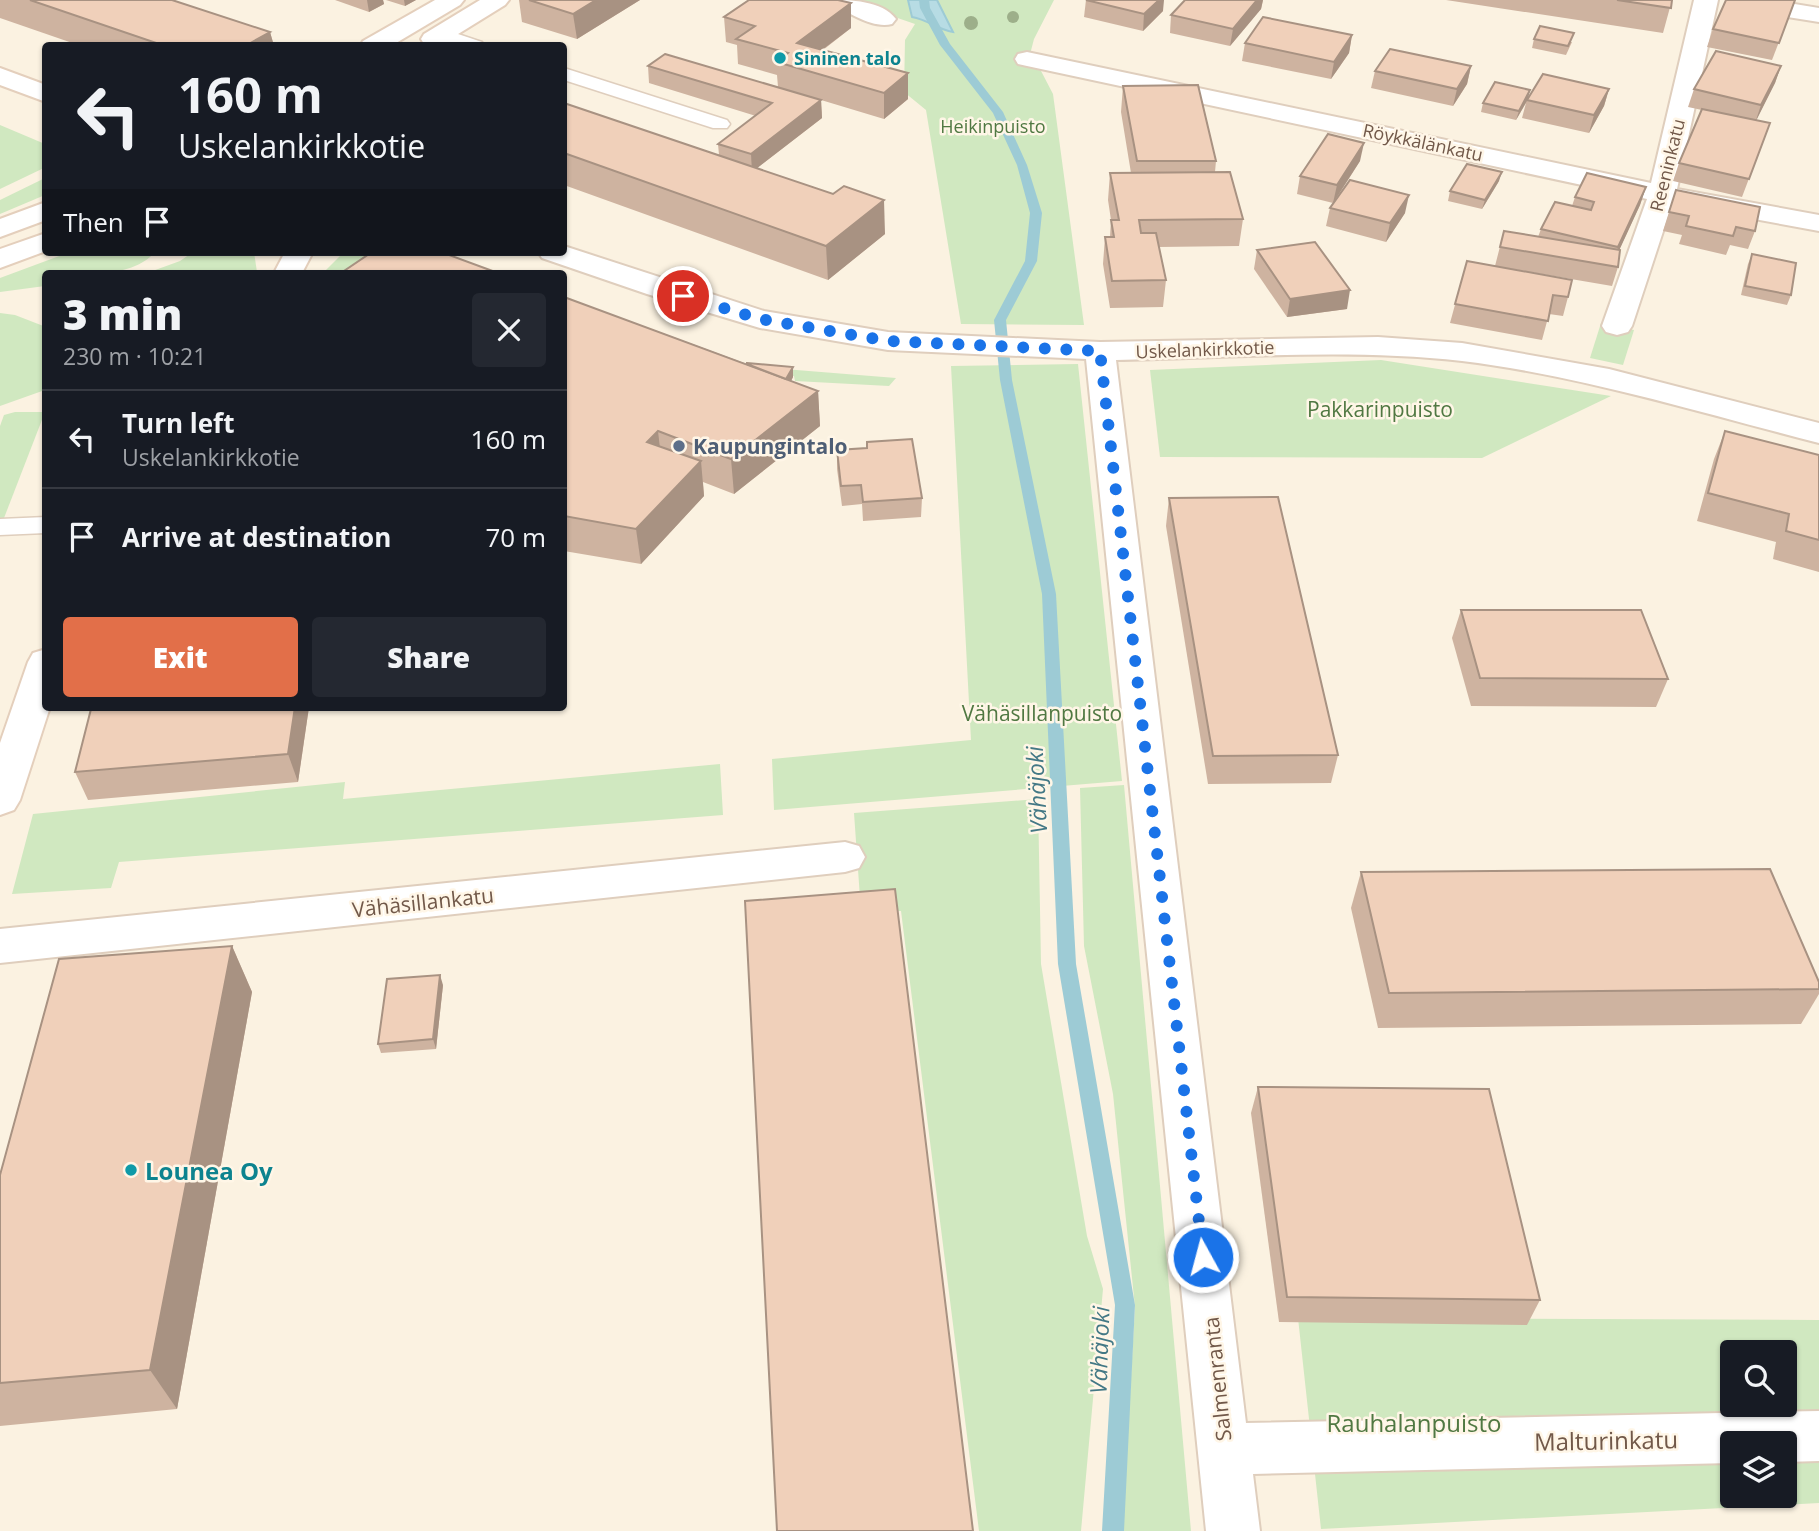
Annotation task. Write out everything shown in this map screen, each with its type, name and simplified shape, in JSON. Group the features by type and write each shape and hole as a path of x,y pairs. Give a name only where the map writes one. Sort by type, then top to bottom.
{"street":[{"path":"379,42 452,0"},
{"path":"431,40 496,0"},
{"path":"841,0 884,19"},
{"name":"Reeninkatu","path":"1617,326 1662,194 1706,0"},
{"path":"1725,0 1819,15"},
{"name":"Röykkälänkatu","path":"1027,59 1662,194 1819,223"},
{"path":"4,82 42,93"},
{"path":"0,229 42,212"},
{"path":"0,260 42,244"},
{"name":"Uskelankirkkotie","path":"564,256 760,319 888,341 1100,351 1378,346 1462,352 1609,378 1819,433"},
{"name":"Salmenranta","path":"1100,351 1233,1531"},
{"path":"0,800 42,674"},
{"name":"Vähäsillankatu","path":"0,946 845,857"},
{"name":"Malturinkatu","path":"1225,1449 1819,1436"}],"lane":[{"path":"567,75 720,124"},
{"path":"0,527 42,525"}],"green space":[{"name":"Heikinpuisto","path":"863,0 1054,0 1034,39 1028,62 1040,69 1053,94 1084,325 961,324 926,110 904,92 905,40 915,24 886,14"},
{"path":"0,125 42,143 42,169 0,189"},
{"path":"42,179 42,196 0,214 0,200"},
{"path":"59,256 151,256 122,270 42,270 42,286 0,292 0,278"},
{"path":"187,256 255,256 257,270 155,270"},
{"path":"340,256 406,256 385,270 326,270"},
{"path":"0,313 15,315 42,325 42,391 0,406"},
{"path":"1601,323 1634,330 1623,365 1590,358"},
{"name":"Pakkarinpuisto","path":"1381,360 1611,396 1482,458 1160,457 1150,370"},
{"name":"Vähäsillanpuisto","path":"1078,364 1122,781 774,810 772,759 971,740 951,366"},
{"path":"745,366 896,378 889,386 795,381 794,376 746,371"},
{"path":"15,412 42,412 42,420 4,518 0,518 0,426 4,415"},
{"path":"720,764 723,815 119,862 111,888 12,894 33,814 345,782 343,799"},
{"path":"1124,785 1191,1531 1122,1531 1135,1307 1113,1094 1084,946 1080,788"},
{"path":"1038,799 1041,964 1087,1236 1103,1289 1081,1531 979,1531 901,911 861,912 854,813"},
{"name":"Rauhalanpuisto","path":"1298,1318 1819,1320 1819,1503 1797,1504 1797,1431 1720,1431 1720,1508 1723,1508 1321,1529"}],"water":[{"path":"908,0 937,0 953,32 912,17"}],"building":[{"path":"30,0 172,0 270,32 252,42 153,42"},
{"path":"529,0 596,0 573,14"},
{"path":"749,0 838,0 851,3 797,43 908,73 884,93 777,62 788,53 736,39 755,26 724,17"},
{"path":"1086,0 1159,0 1144,14"},
{"path":"1185,0 1257,0 1233,29 1171,15"},
{"path":"1617,0 1672,0 1671,8"},
{"path":"1726,0 1795,0 1779,43 1713,29"},
{"path":"1263,17 1352,35 1334,62 1245,43"},
{"path":"1540,26 1574,33 1568,46 1534,39"},
{"path":"1390,49 1471,66 1457,89 1375,71"},
{"path":"1716,51 1781,66 1761,105 1694,89"},
{"path":"665,54 821,100 751,154 718,144 772,103 648,66"},
{"path":"1543,74 1609,89 1594,115 1527,100"},
{"path":"1495,82 1530,90 1519,111 1483,103"},
{"path":"1198,85 1216,161 1137,161 1123,86"},
{"path":"567,104 833,194 844,186 884,200 826,246 567,154"},
{"path":"1702,109 1770,123 1749,179 1679,163"},
{"path":"1328,134 1364,143 1337,185 1300,176"},
{"path":"1467,164 1502,172 1485,200 1450,191"},
{"path":"1230,172 1243,219 1139,220 1141,233 1156,233 1166,280 1112,281 1105,237 1114,237 1111,220 1119,220 1110,173"},
{"path":"1587,173 1646,187 1618,247 1541,229 1555,202 1591,210 1594,202 1575,197"},
{"path":"1350,180 1409,195 1390,223 1330,208"},
{"path":"1676,190 1760,207 1755,231 1736,227 1733,236 1686,226 1689,216 1669,212"},
{"path":"1504,231 1620,250 1618,267 1500,247"},
{"path":"1315,242 1350,290 1290,299 1257,250"},
{"path":"1752,254 1796,263 1791,295 1745,286"},
{"path":"366,256 452,256 490,270 345,270"},
{"path":"1467,261 1572,280 1568,297 1553,295 1548,321 1455,304"},
{"name":"Kaupungintalo","path":"567,298 818,391 731,459 658,431 647,442 701,461 636,529 567,517"},
{"path":"747,363 793,367 786,379"},
{"path":"1725,431 1819,455 1819,540 1786,531 1789,514 1708,493"},
{"path":"912,439 922,498 863,502 861,485 841,486 837,450 867,448 867,442"},
{"path":"1278,497 1338,755 1213,756 1169,498"},
{"path":"1461,610 1641,610 1668,679 1480,678"},
{"path":"90,711 294,711 288,754 75,772"},
{"path":"1770,869 1819,982 1819,989 1389,993 1361,872"},
{"path":"895,889 973,1531 777,1531 745,901"},
{"name":"Lounea Oy","path":"232,946 150,1370 0,1383 0,1175 59,959"},
{"path":"440,975 433,1039 378,1044 387,979"},
{"path":"1258,1087 1489,1089 1540,1300 1287,1297"}],"waterway":[{"name":"Vähäjoki","path":"924,0 925,8 945,45 998,112 1022,165 1036,213 1031,261 1000,320 1006,380 1049,594 1067,964 1125,1305 1113,1531"}],"place":[{"name":"Sininen talo","path":"780,58"},
{"name":"Kaupungintalo","path":"679,446"},
{"name":"Lounea Oy","path":"131,1170"}],"route":[{"path":"683,296 760,319 888,341 1100,351 1203,1257"}]}
